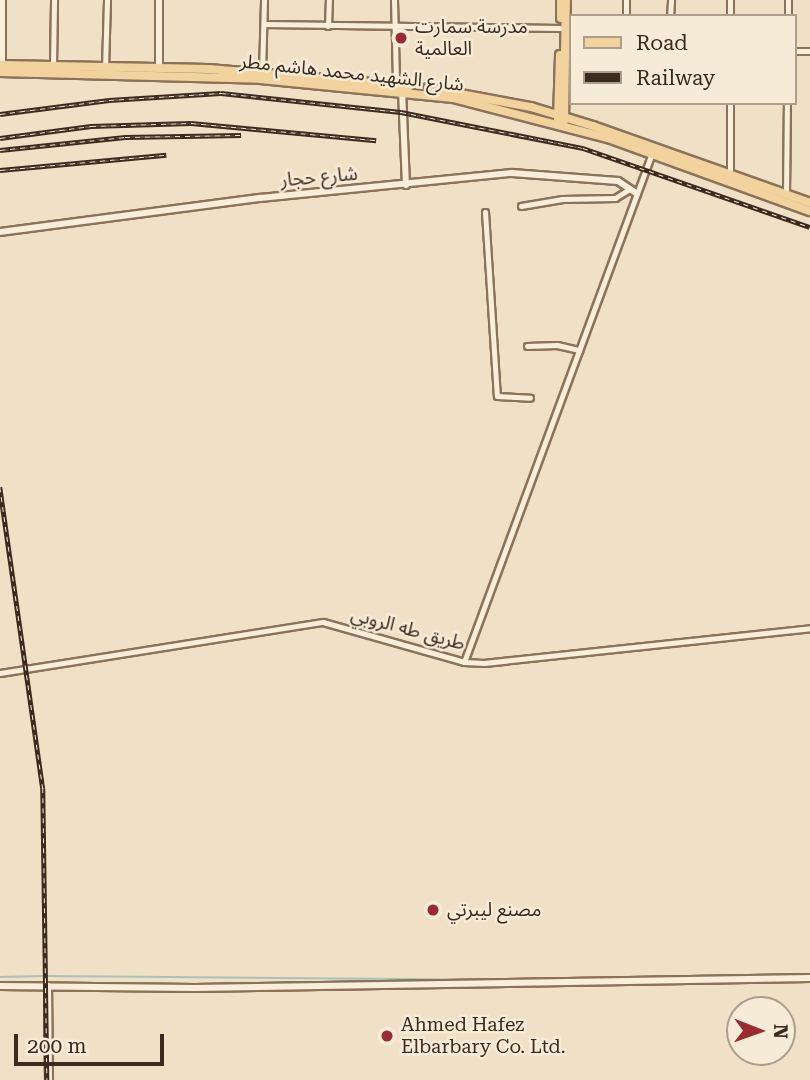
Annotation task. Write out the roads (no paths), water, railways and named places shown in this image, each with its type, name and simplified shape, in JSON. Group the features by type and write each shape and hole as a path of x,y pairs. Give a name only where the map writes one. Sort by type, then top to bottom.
{"main road":[{"path":"561,0 561,120"},
{"path":"561,120 568,52 566,0"},
{"name":"شارع الشهيد محمد هاشم مطر","path":"1,67 105,68 399,87"},
{"name":"شارع الشهيد محمد هاشم مطر","path":"1,67 262,73 474,95 730,173 810,203"},
{"name":"شارع الشهيد محمد هاشم مطر","path":"561,120 810,211"}],"street":[{"path":"1,67 2,0"},
{"path":"53,66 54,0"},
{"path":"105,68 107,0"},
{"path":"159,0 159,72"},
{"path":"262,73 264,0"},
{"path":"328,0 328,26"},
{"path":"394,0 406,186"},
{"path":"265,24 328,26 395,23 560,28"},
{"path":"730,105 730,173"},
{"path":"786,194 787,105"},
{"path":"464,662 652,153"},
{"name":"شارع حجار","path":"0,232 260,198 406,186 512,173 557,173 618,181 637,194"},
{"path":"521,206 562,199 615,198 628,190"},
{"path":"485,212 497,396 530,398"},
{"path":"527,346 557,345 579,350"},
{"name":"طريق طه الروبي","path":"0,673 323,622 464,662 517,660 810,628"},
{"path":"0,986 195,988 810,978"},
{"path":"48,985 50,1080"}],"waterway":[{"path":"0,977 42,976"},
{"path":"47,976 522,980"}],"railway":[{"path":"0,114 109,100 221,93 401,112 583,148 810,227"},
{"path":"0,138 91,126 191,123 376,140"},
{"path":"0,150 125,137 241,135"},
{"path":"0,170 166,155"},
{"path":"0,487 43,788 47,1080"}],"place":[{"name":"مدرسة سمارت العالمية","path":"401,38"},
{"name":"مصنع ليبرتي","path":"433,910"},
{"name":"Ahmed Hafez Elbarbary Co. Ltd.","path":"387,1036"}]}
